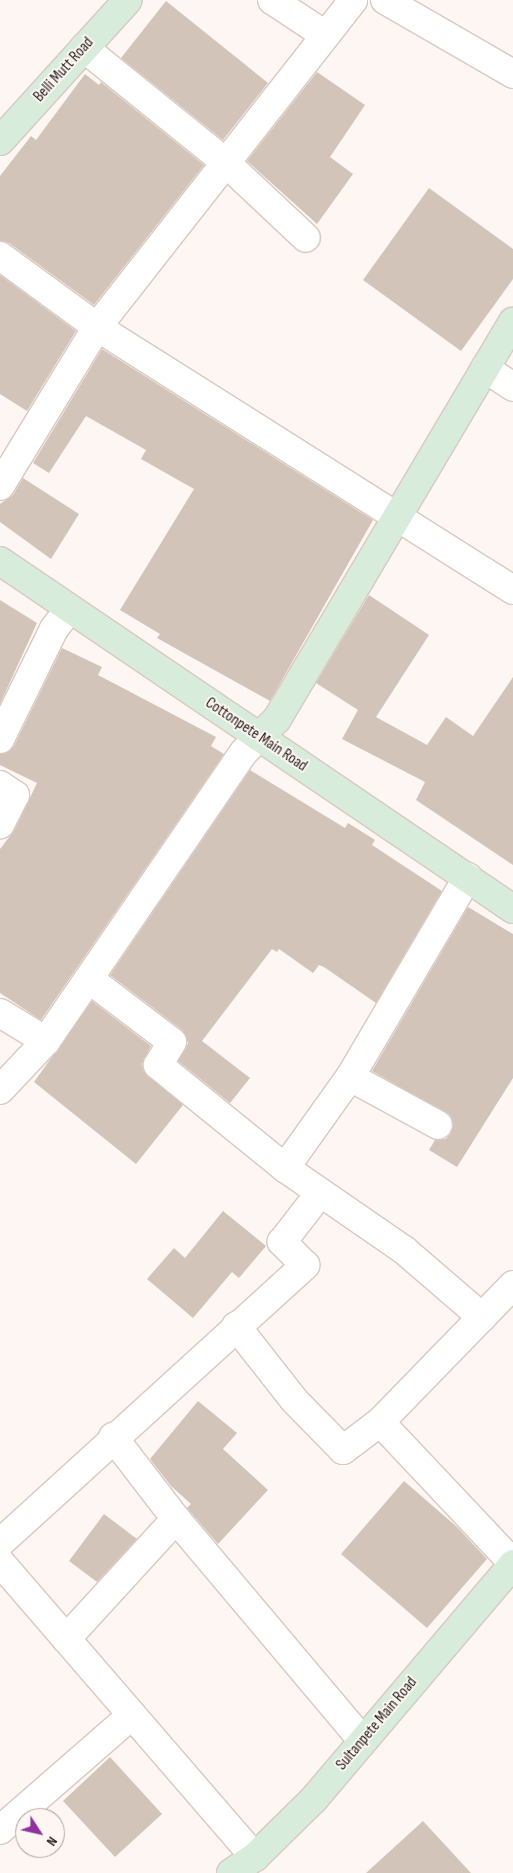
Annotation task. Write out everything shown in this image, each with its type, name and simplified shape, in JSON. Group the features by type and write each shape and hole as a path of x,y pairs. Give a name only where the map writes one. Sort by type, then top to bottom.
{"street":[{"name":"Belli Mutt Road","path":"0,141 128,0"},
{"path":"272,0 325,35"},
{"path":"0,486 97,327 224,161 353,0"},
{"path":"385,0 513,74"},
{"path":"84,48 224,161 306,238"},
{"path":"0,256 97,327 513,590"},
{"path":"0,1090 46,1041 244,752 277,719 395,517 513,322"},
{"path":"485,368 513,387"},
{"name":"Cottonpete Main Road","path":"0,561 513,909"},
{"path":"0,739 54,629 69,609"},
{"path":"0,784 15,795 0,824"},
{"path":"285,1168 350,1077 468,877"},
{"path":"89,979 172,1042 158,1065 285,1168 404,1250 482,1317"},
{"path":"0,1014 46,1041"},
{"path":"350,1077 438,1125"},
{"path":"0,1543 113,1437 304,1264 282,1242 320,1193"},
{"path":"236,1326 294,1400 343,1450 380,1422 513,1285"},
{"path":"380,1422 513,1563"},
{"path":"113,1437 176,1519 362,1740"},
{"path":"66,1640 176,1519"},
{"path":"0,1562 261,1865"},
{"name":"Sultanpete Main Road","path":"231,1873 261,1865 362,1740 513,1563"},
{"path":"0,1830 132,1715"}],"building":[{"path":"166,1 268,83 223,140 121,58"},
{"path":"317,72 365,105 330,157 353,174 317,224 247,161"},
{"path":"85,74 99,85 101,82 204,165 94,305 9,243 0,241 0,176 31,136 36,140"},
{"path":"429,188 513,249 513,279 461,351 363,280"},
{"path":"0,275 76,331 27,411 0,394"},
{"path":"102,349 373,520 270,701 157,638 160,634 120,610 194,489 141,459 146,450 86,416 49,473 33,463"},
{"path":"23,478 79,514 51,559 0,522 0,504 13,495"},
{"path":"369,595 429,635 376,717 427,745 446,717 473,736 513,677 513,865 416,800 425,782 342,739 358,710 316,683"},
{"path":"0,600 37,623 0,704"},
{"path":"62,648 102,667 98,675 216,737 211,746 224,754 41,1020 0,993 0,849 14,831 37,783 0,765 0,754 14,746"},
{"path":"250,770 345,828 348,823 375,840 372,845 442,891 376,1003 324,967 319,965 313,973 279,949 277,952 272,949 202,1041 250,1078 230,1103 178,1061 188,1043 182,1030 110,975"},
{"path":"468,907 513,934 513,1078 457,1167 429,1150 435,1140 446,1139 451,1133 451,1116 372,1071"},
{"path":"92,1001 151,1046 142,1064 144,1072 183,1105 136,1164 34,1082"},
{"path":"223,1211 266,1246 239,1278 232,1272 193,1318 147,1279 174,1248 185,1258"},
{"path":"198,1401 237,1433 223,1449 268,1490 218,1544 187,1508 191,1504 171,1486 150,1459"},
{"path":"404,1481 457,1527 487,1559 427,1628 341,1554"},
{"path":"104,1514 137,1539 97,1582 69,1561"},
{"path":"110,1757 162,1814 115,1857 63,1801"},
{"path":"423,1821 471,1873 366,1873"}]}
